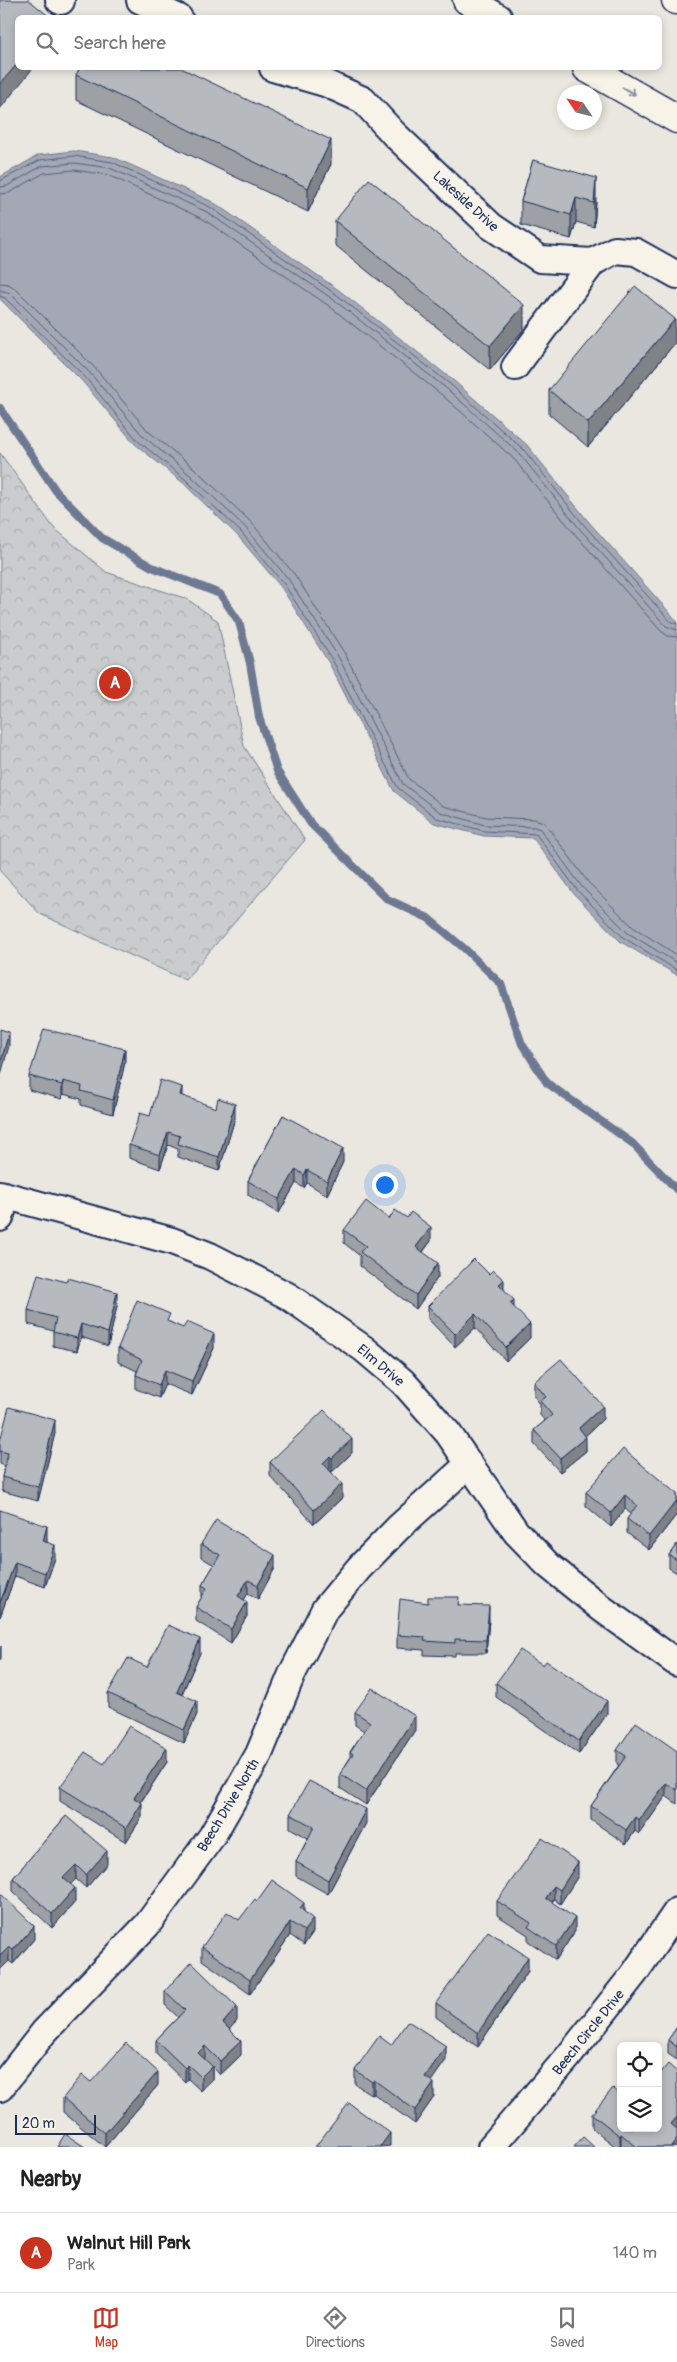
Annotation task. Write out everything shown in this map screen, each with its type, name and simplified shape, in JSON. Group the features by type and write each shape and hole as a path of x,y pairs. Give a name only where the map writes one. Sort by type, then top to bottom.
{"main road":[{"path":"467,0 493,15"},
{"path":"590,70 677,119"}],"street":[{"path":"140,0 172,15"},
{"name":"Lakeside Drive","path":"280,70 325,83 363,100 394,134 491,226 540,258 593,262"},
{"path":"515,367 593,262 615,250 636,252 677,275"},
{"name":"Elm Drive","path":"2,1203 172,1241 210,1256 288,1296 364,1349 403,1382 448,1433 516,1532 548,1564 601,1608 677,1663"},
{"name":"Beech Drive North","path":"0,2088 44,2032 147,1924 212,1836 259,1754 292,1674 325,1609 359,1568 398,1528 469,1464"},
{"name":"Beech Circle Drive","path":"491,2147 568,2058 634,1974 677,1911"}],"green space":[{"path":"0,453 53,527 106,572 187,599 218,621 244,746 305,840 185,980 40,914 0,871"}],"water":[{"path":"74,151 113,157 213,202 340,291 454,381 527,445 588,521 677,621 677,975 621,942 574,894 533,838 484,836 434,823 394,791 329,663 281,587 237,535 182,482 135,444 82,381 0,299 0,177 39,155"}],"building":[{"path":"29,0 47,15 15,15 15,66 0,84 0,1"},
{"path":"79,70 185,70 331,140 308,188 76,75"},
{"path":"533,160 596,178 594,203 576,198 571,215 521,201"},
{"path":"369,179 524,305 490,346 335,221"},
{"path":"635,286 675,319 588,423 549,390"},
{"path":"0,1029 9,1032 0,1065"},
{"path":"44,1029 125,1049 113,1100 81,1091 82,1086 63,1081 62,1085 29,1076"},
{"path":"160,1080 182,1087 180,1095 216,1108 218,1098 235,1104 219,1157 178,1144 180,1136 168,1132 160,1155 129,1145 140,1113 150,1116"},
{"path":"283,1115 343,1148 327,1181 307,1170 304,1175 296,1169 279,1199 248,1181"},
{"path":"366,1201 389,1219 395,1210 407,1218 411,1212 431,1227 416,1247 438,1263 416,1295 360,1252 366,1246 344,1230"},
{"path":"474,1259 489,1274 493,1270 504,1280 499,1284 514,1300 510,1303 530,1324 506,1347 475,1314 455,1334 428,1306"},
{"path":"38,1274 66,1282 68,1278 117,1292 108,1333 81,1324 77,1338 53,1332 56,1318 28,1310"},
{"path":"137,1300 170,1314 167,1321 183,1328 187,1322 214,1334 192,1381 165,1370 159,1385 136,1375 142,1360 118,1348"},
{"path":"561,1359 603,1406 579,1428 586,1437 560,1458 534,1430 552,1415 540,1401 546,1397 534,1382"},
{"path":"9,1407 55,1420 38,1487 2,1477 8,1453 0,1451 0,1441"},
{"path":"324,1410 352,1439 332,1458 330,1456 323,1463 342,1484 314,1510 270,1462"},
{"path":"623,1449 677,1494 677,1500 649,1536 627,1519 637,1505 625,1495 611,1513 586,1492"},
{"path":"0,1510 47,1526 43,1541 55,1545 45,1573 15,1562 0,1603"},
{"path":"216,1520 275,1555 258,1585 248,1580 238,1596 247,1602 231,1629 196,1607 207,1588 202,1585 220,1555 201,1544"},
{"path":"677,1544 677,1560 669,1555"},
{"path":"428,1597 459,1597 458,1605 489,1606 486,1640 455,1639 455,1643 424,1641 425,1637 397,1635 400,1599 428,1603"},
{"path":"168,1625 200,1639 177,1692 197,1701 184,1730 108,1693 128,1658 147,1667"},
{"path":"520,1650 543,1665 546,1661 607,1701 579,1741 496,1683"},
{"path":"372,1688 415,1716 366,1791 340,1774 353,1754 350,1752 370,1722 355,1712"},
{"path":"636,1722 677,1751 677,1790 666,1783 639,1820 635,1817 626,1830 591,1806 626,1756 617,1750"},
{"path":"129,1726 167,1748 134,1798 142,1803 126,1828 60,1787 85,1752 104,1764"},
{"path":"309,1781 366,1809 328,1880 296,1862 314,1827 290,1814"},
{"path":"66,1816 107,1851 86,1875 76,1865 63,1878 75,1888 52,1914 13,1878"},
{"path":"542,1838 578,1862 560,1890 554,1886 546,1898 575,1918 556,1946 528,1927 531,1923 497,1901"},
{"path":"272,1880 304,1903 300,1908 313,1919 304,1931 290,1922 250,1980 202,1947 227,1912 239,1920 255,1899 257,1901"},
{"path":"0,1893 34,1926 13,1950 9,1947 0,1956"},
{"path":"488,1931 528,1957 478,2033 436,2003"},
{"path":"191,1962 237,2007 223,2023 241,2041 220,2061 205,2046 198,2053 212,2066 201,2077 188,2065 185,2068 156,2040 185,2010 165,1991"},
{"path":"408,2021 446,2046 425,2077 434,2083 415,2110 374,2080 372,2082 355,2070 379,2036 391,2045"},
{"path":"677,2027 677,2047 668,2040"},
{"path":"126,2043 158,2072 105,2133 63,2098 82,2075 91,2082"},
{"path":"668,2064 677,2072 677,2117 671,2124 677,2129 677,2139 671,2147 637,2147 592,2114 613,2088 617,2092 617,2132 662,2132 662,2071"},
{"path":"349,2103 390,2133 380,2147 315,2147"},
{"path":"65,2134 85,2147 57,2147"},
{"path":"583,2137 594,2147 574,2147"}],"waterway":[{"path":"0,408 56,491 102,538 152,567 220,594 239,622 250,663 259,717 277,771 311,824 387,899 428,918 465,949 501,984 522,1044 547,1083 632,1143 677,1190"}],"place":[{"name":"Walnut Hill Park","path":"115,683"}]}
